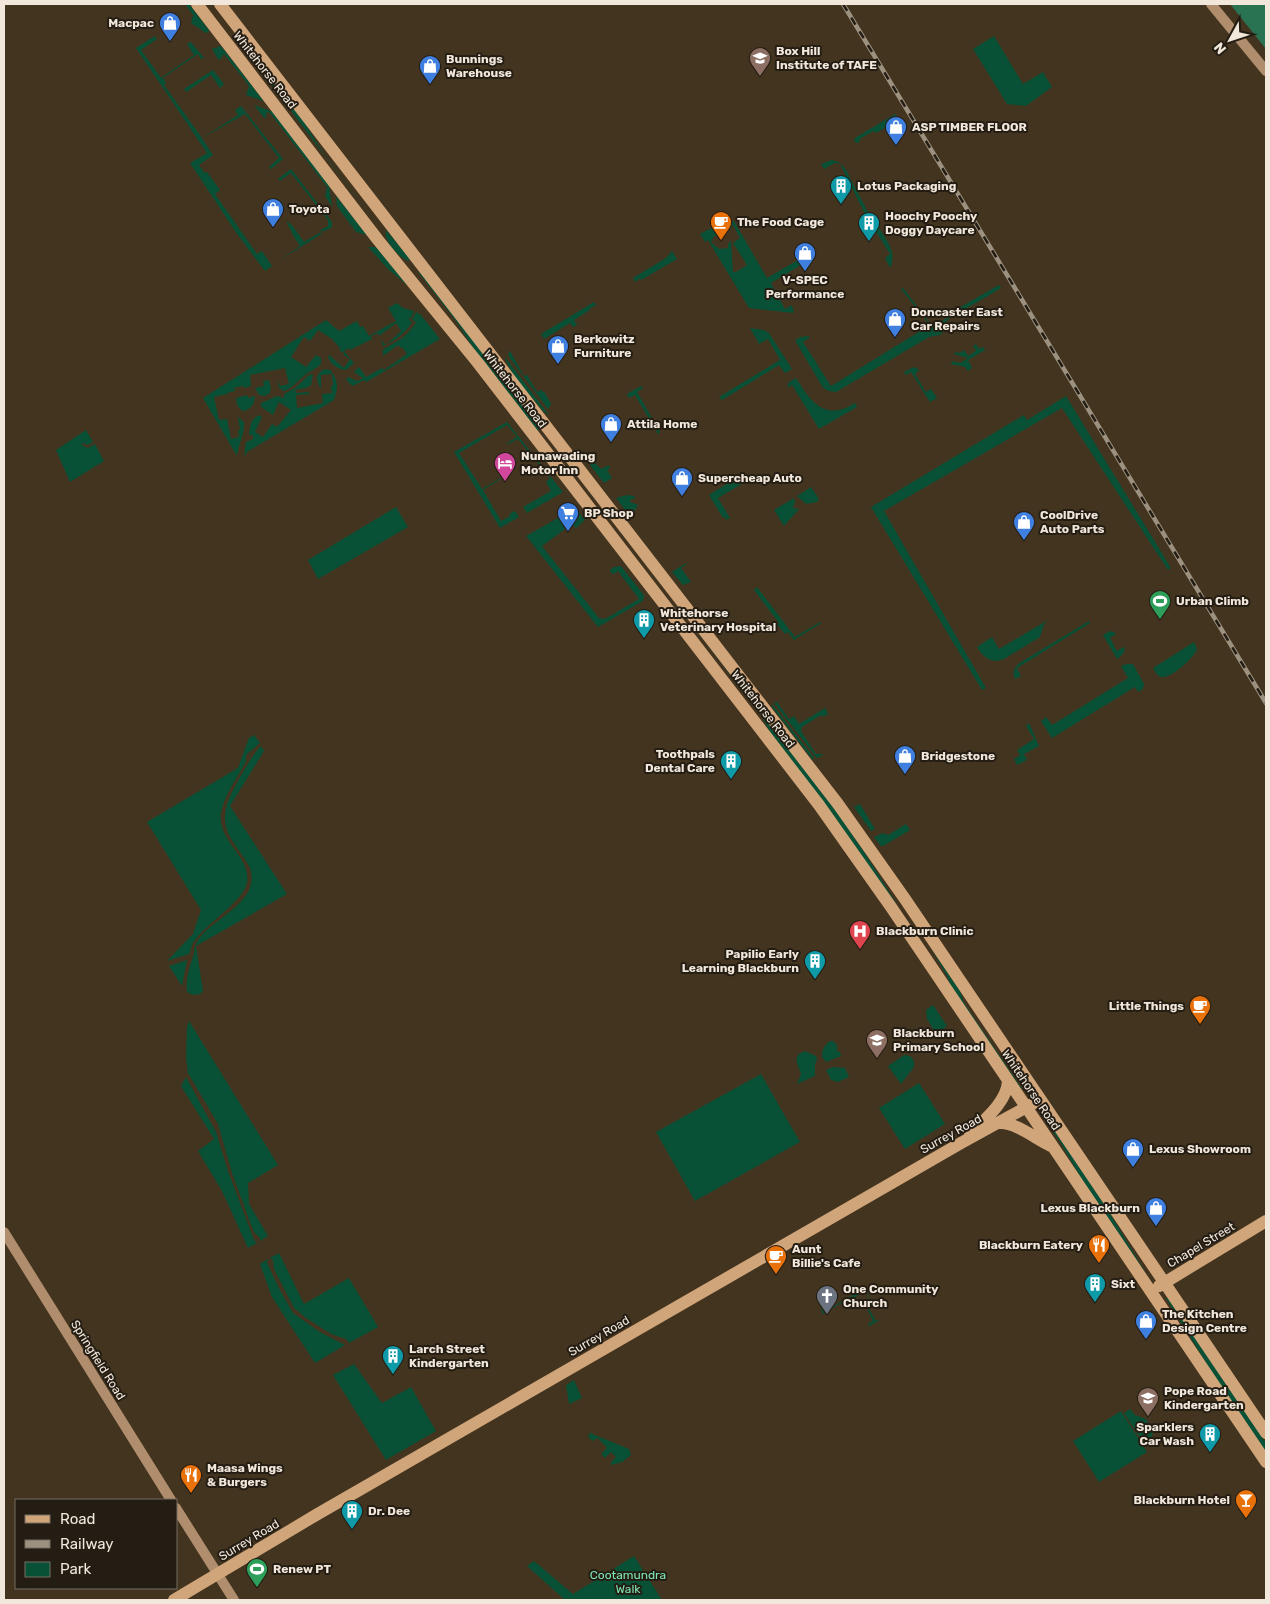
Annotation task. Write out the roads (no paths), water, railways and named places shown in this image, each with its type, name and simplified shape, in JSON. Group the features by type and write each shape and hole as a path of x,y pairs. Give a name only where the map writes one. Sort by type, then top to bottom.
{"main road":[{"name":"Whitehorse Road","path":"196,4 378,240 478,363 819,805 891,907 1266,1462"},
{"name":"Whitehorse Road","path":"220,4 832,796 932,940 1266,1433"},
{"path":"1211,4 1266,71"},
{"path":"378,240 385,219"},
{"path":"891,907 900,908 904,899"},
{"path":"927,960 925,945 932,940"},
{"path":"961,1143 1003,1098 1007,1090 1008,1080"},
{"name":"Surrey Road","path":"174,1600 340,1501 961,1143 1040,1100"},
{"path":"1000,1123 1015,1126 1053,1147"},
{"name":"Chapel Street","path":"1151,1292 1266,1221"},
{"name":"Springfield Road","path":"4,1232 170,1499"},
{"path":"178,1511 234,1600"}],"railway":[{"path":"843,4 1266,703"}],"place":[{"name":"Macpac","path":"170,42"},
{"name":"Box Hill Institute of TAFE","path":"760,77"},
{"name":"Bunnings Warehouse","path":"430,85"},
{"name":"ASP TIMBER FLOOR","path":"896,146"},
{"name":"Lotus Packaging","path":"841,205"},
{"name":"Toyota","path":"273,228"},
{"name":"The Food Cage","path":"721,241"},
{"name":"Hoochy Poochy Doggy Daycare","path":"869,242"},
{"name":"V-SPEC Performance","path":"805,272"},
{"name":"Doncaster East Car Repairs","path":"895,338"},
{"name":"Berkowitz Furniture","path":"558,365"},
{"name":"Attila Home","path":"611,443"},
{"name":"Nunawading Motor Inn","path":"505,482"},
{"name":"Supercheap Auto","path":"682,497"},
{"name":"BP Shop","path":"568,532"},
{"name":"CoolDrive Auto Parts","path":"1024,541"},
{"name":"Urban Climb","path":"1160,620"},
{"name":"Whitehorse Veterinary Hospital","path":"644,639"},
{"name":"Bridgestone","path":"905,775"},
{"name":"Toothpals Dental Care","path":"731,780"},
{"name":"Blackburn Clinic","path":"860,950"},
{"name":"Papilio Early Learning Blackburn","path":"815,980"},
{"name":"Little Things","path":"1200,1025"},
{"name":"Blackburn Primary School","path":"877,1059"},
{"name":"Lexus Showroom","path":"1133,1168"},
{"name":"Lexus Blackburn","path":"1156,1227"},
{"name":"Blackburn Eatery","path":"1099,1264"},
{"name":"Aunt Billie's Cafe","path":"776,1275"},
{"name":"Sixt","path":"1095,1303"},
{"name":"One Community Church","path":"827,1315"},
{"name":"The Kitchen Design Centre","path":"1146,1340"},
{"name":"Larch Street Kindergarten","path":"393,1375"},
{"name":"Pope Road Kindergarten","path":"1148,1417"},
{"name":"Sparklers Car Wash","path":"1210,1453"},
{"name":"Maasa Wings & Burgers","path":"191,1494"},
{"name":"Blackburn Hotel","path":"1246,1519"},
{"name":"Dr. Dee","path":"352,1530"},
{"name":"Renew PT","path":"257,1588"}],"park label":[{"name":"Cootamundra Walk","path":"628,1582"}]}
